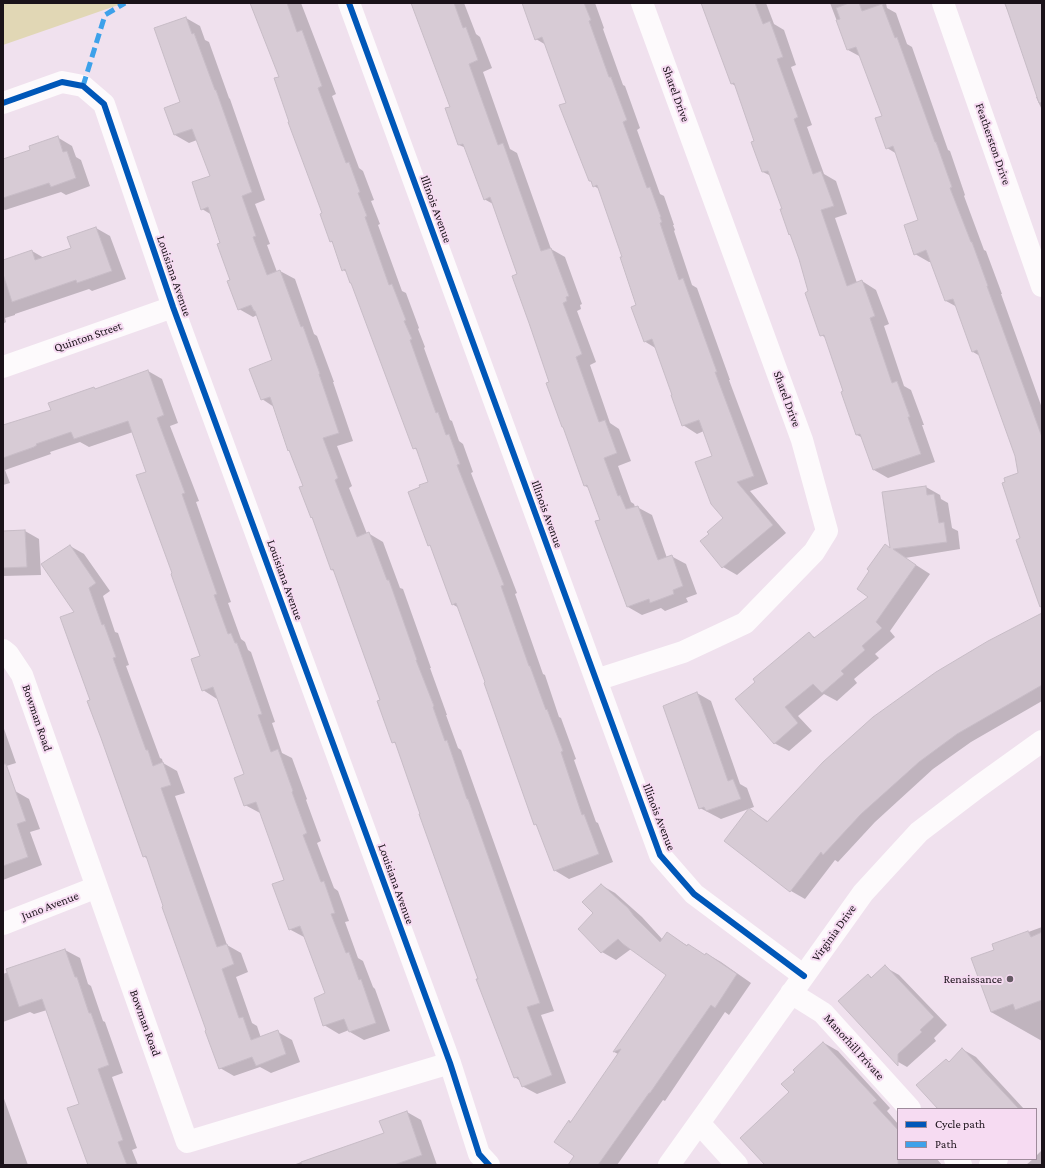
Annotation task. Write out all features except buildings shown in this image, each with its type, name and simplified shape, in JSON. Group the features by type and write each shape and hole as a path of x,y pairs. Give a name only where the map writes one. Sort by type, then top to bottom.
{"street":[{"name":"Illinois Avenue","path":"349,3 660,855 694,894 804,976"},
{"name":"Sharel Drive","path":"596,680 683,652 744,623 814,552 827,531 802,440 642,3"},
{"name":"Featherston Drive","path":"943,3 1042,286"},
{"name":"Louisiana Avenue","path":"3,103 62,82 83,86 104,104 173,307 450,1063 479,1154 489,1165"},
{"name":"Quinton Street","path":"3,367 173,307"},
{"name":"Bowman Road","path":"3,650 8,654 22,676 187,1142 450,1063"},
{"name":"Virginia Drive","path":"669,1165 863,893 919,832 1042,741"},
{"name":"Juno Avenue","path":"3,924 97,888"},
{"name":"Manorhill Private","path":"791,993 822,1013 909,1108"},
{"path":"699,1123 737,1165"}],"shaded area":[{"path":"3,3 124,3 3,45"}],"marked path":[{"path":"83,86 105,15 125,3"}],"cycle path":[{"path":"349,3 660,855 694,894 804,976"},
{"path":"3,103 62,82 83,86 104,104 173,307 450,1063 479,1154 489,1165"}],"place":[{"name":"Renaissance","path":"1010,979"}]}
